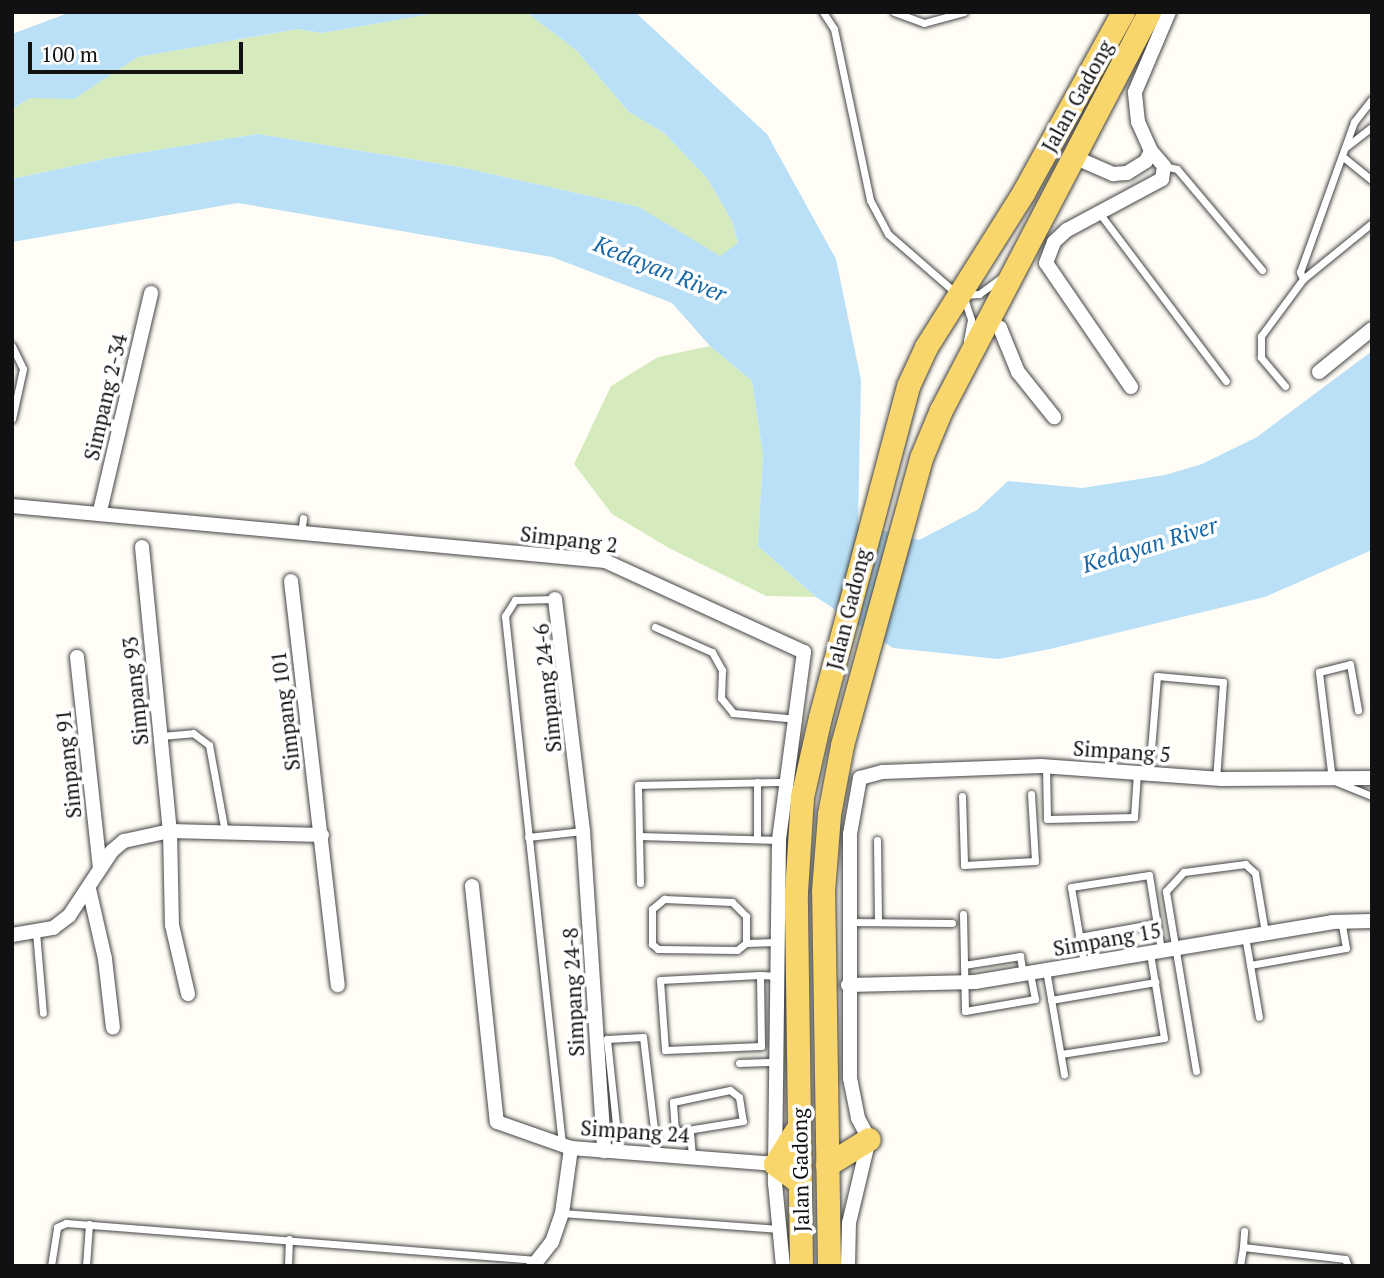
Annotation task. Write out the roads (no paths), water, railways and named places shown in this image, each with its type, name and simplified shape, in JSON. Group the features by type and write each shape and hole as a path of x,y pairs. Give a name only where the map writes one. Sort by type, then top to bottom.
{"main road":[{"name":"Jalan Gadong","path":"801,1266 797,855 809,718 897,419 926,346 1050,146 1123,12"},
{"name":"Jalan Gadong","path":"847,1265 827,1165 825,848 833,786 899,526 920,458 962,370 1149,12"},
{"path":"1050,146 1074,157"},
{"path":"799,1125 775,1164 800,1183"},
{"path":"826,1128 869,1139"},
{"path":"827,1165 869,1139"}],"street":[{"path":"1131,387 1046,263 1054,242 1162,179 1164,166 1151,151 1138,122 1135,92 1169,12"},
{"path":"1074,157 1113,174 1127,173 1146,161 1151,151"},
{"name":"Simpang 2-34","path":"100,511 151,293"},
{"path":"989,321 1000,328 1018,372 1054,417"},
{"path":"1319,372 1372,329"},
{"name":"Simpang 2","path":"12,506 100,511 301,534 605,561 804,652 809,718"},
{"name":"Simpang 93","path":"142,547 170,831 172,925 187,994"},
{"name":"Simpang 101","path":"291,581 338,985"},
{"name":"Simpang 24-6","path":"555,599 583,831"},
{"name":"Simpang 91","path":"76,657 100,867"},
{"path":"783,1266 775,1164 779,840 786,782 809,718"},
{"name":"Simpang 5","path":"849,922 852,808 856,785 868,774 1046,766 1216,779 1335,781 1372,778"},
{"path":"12,934 53,928 69,916 89,889 100,867 124,841 170,831 322,835"},
{"name":"Simpang 24-8","path":"583,831 611,1151"},
{"name":"Simpang 24","path":"472,886 497,1122 566,1147 775,1164"},
{"path":"89,889 105,960 113,1028"},
{"name":"Simpang 15","path":"848,985 965,982 1341,921 1372,921"},
{"path":"847,1265 849,1223 869,1139 858,1118 850,1078 849,922"},
{"path":"533,1263 552,1242 562,1213 566,1147"}],"lane":[{"path":"823,12 834,29 870,200 888,234 920,266 959,294 971,320 962,370"},
{"path":"894,12 924,23 964,12"},
{"path":"1303,279 1300,272 1357,115 1372,99"},
{"path":"1346,147 1372,127"},
{"path":"1342,156 1372,180"},
{"path":"1164,166 1177,169 1262,270"},
{"path":"1100,214 1226,381"},
{"path":"1285,386 1261,357 1261,336 1303,279 1372,223"},
{"path":"959,294 979,294 1020,261"},
{"path":"12,346 22,362 12,419"},
{"path":"301,534 303,518"},
{"name":"Simpang 24-6","path":"555,599 546,596 515,600 505,616 528,837 566,1147"},
{"path":"655,627 712,652 722,670 721,698 733,713 809,718"},
{"path":"1359,710 1350,664 1319,672 1335,781 1372,796"},
{"path":"1046,766 1047,819 1134,817 1157,676 1223,682 1216,779"},
{"path":"161,736 193,733 209,745 225,833"},
{"path":"757,782 757,838"},
{"path":"640,883 638,785 786,782"},
{"path":"961,796 964,865 1035,861 1031,794"},
{"path":"528,837 583,831"},
{"path":"639,836 779,840"},
{"path":"877,840 878,922"},
{"path":"1061,1054 1164,1038 1155,982 1162,951 1166,891 1184,872 1237,864 1251,867 1265,933"},
{"path":"1084,964 1071,887 1149,875 1162,951 1196,1071"},
{"path":"746,943 746,916 732,902 664,899 652,909 652,944 658,949 737,950 746,943 778,942"},
{"path":"963,914 964,965 965,982 965,1011 1035,999 1020,956 964,965"},
{"path":"1250,965 1346,948 1341,921"},
{"path":"849,922 952,923"},
{"path":"1079,937 1157,923"},
{"path":"36,932 44,1013"},
{"path":"1245,936 1259,1017"},
{"path":"1046,970 1064,1074"},
{"path":"760,975 761,1046 666,1050 660,980 760,975 778,976"},
{"path":"1051,1000 1155,982"},
{"path":"611,1151 607,1038 643,1037 657,1154"},
{"path":"738,1063 778,1062"},
{"path":"736,1091 743,1121 690,1133 676,1132 673,1102 736,1091"},
{"path":"690,1133 692,1156"},
{"path":"562,1213 780,1229"},
{"path":"51,1266 57,1227 89,1224 289,1239 533,1263"},
{"path":"86,1266 89,1224"},
{"path":"1240,1266 1244,1231"},
{"path":"288,1266 289,1239"},
{"path":"1242,1247 1345,1259 1348,1266"}],"water":[{"path":"71,12 442,12 322,33 298,29 138,57 74,99 30,98 12,109 12,34"},
{"name":"Kedayan River","path":"526,12 635,12 767,134 836,259 861,380 858,524 919,540 977,510 1008,481 1082,488 1165,475 1202,464 1257,437 1372,351 1372,550 1265,597 1050,649 998,659 893,648 816,597 758,546 763,455 752,381 710,346 672,303 552,257 238,203 12,242 12,179 114,157 258,134 460,167 639,207 720,256 738,243 732,221 707,178 664,133 629,112 576,50"}]}
